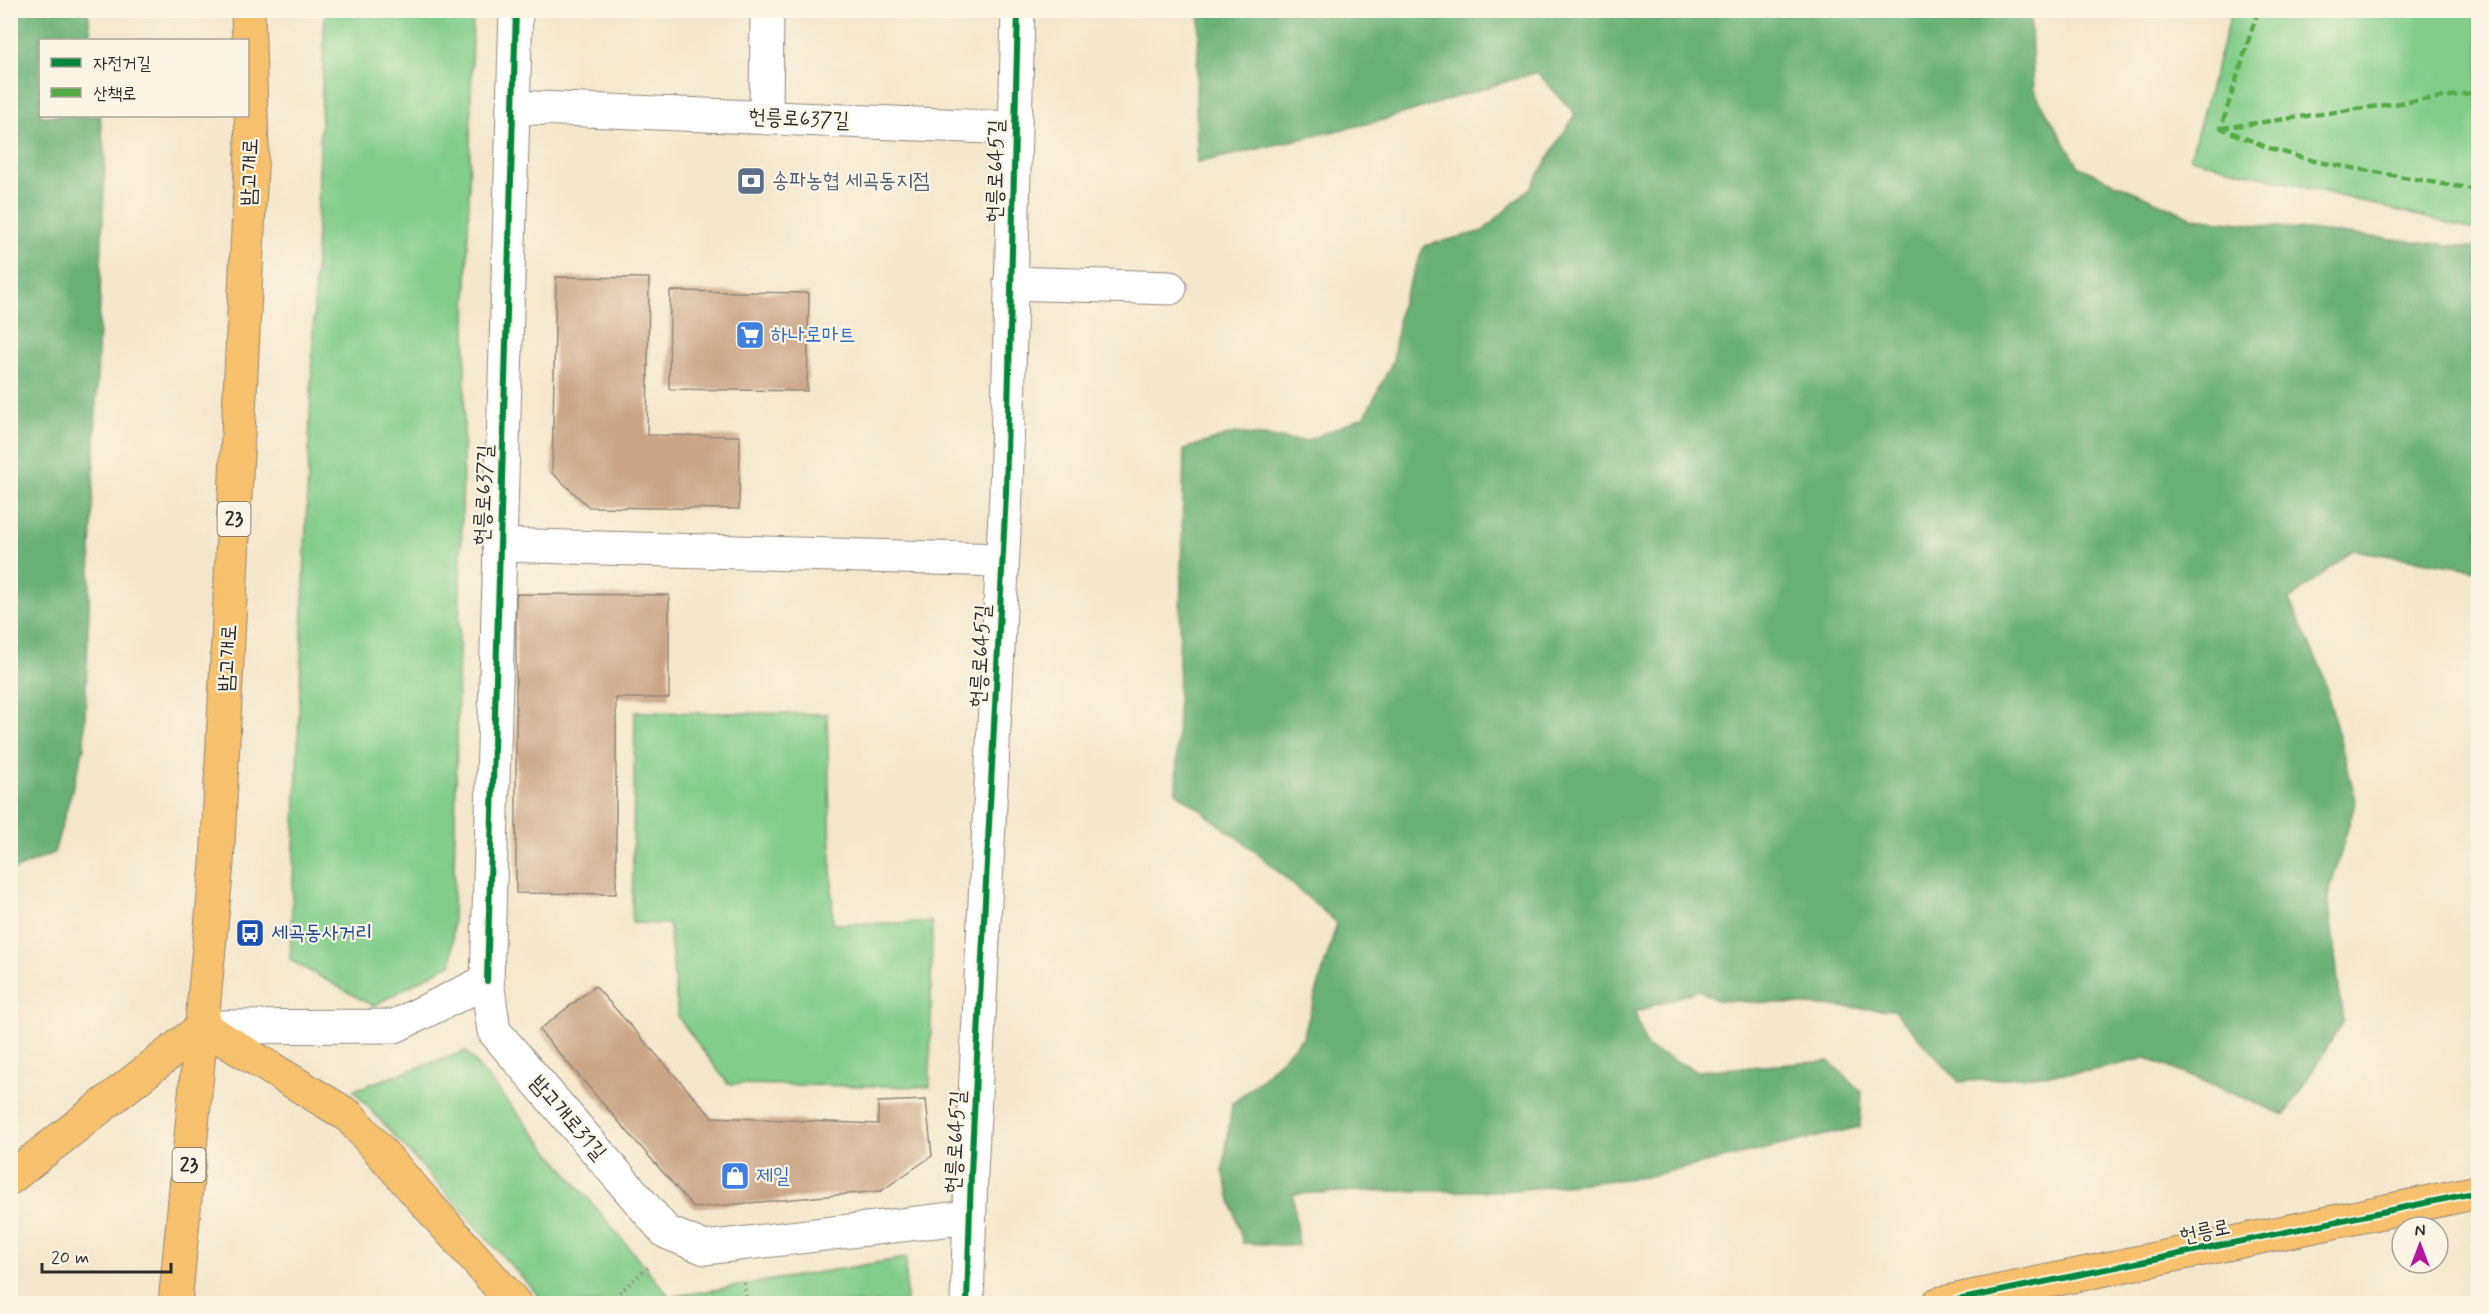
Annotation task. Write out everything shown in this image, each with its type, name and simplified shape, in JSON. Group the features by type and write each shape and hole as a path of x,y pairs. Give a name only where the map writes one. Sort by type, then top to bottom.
{"main road":[{"name":"밤고개로","path":"248,10 249,39"},
{"name":"밤고개로","path":"175,1304 218,864 252,148 249,44"},
{"path":"10,1178 203,1027 349,1116 515,1304"},
{"name":"헌릉로","path":"1938,1304 2478,1192"}],"street":[{"name":"헌릉로637길","path":"487,981 516,10"},
{"path":"766,118 767,10"},
{"name":"헌릉로645길","path":"967,1304 969,1217 1002,560 1018,10"},
{"name":"헌릉로637길","path":"513,107 1014,128"},
{"path":"1010,283 1170,288"},
{"name":"헌릉로637길","path":"499,545 1002,560"},
{"path":"203,1027 395,1026 487,981"},
{"name":"밤고개로31길","path":"487,981 494,1031 666,1232 705,1248 969,1217"}],"path":[{"path":"606,1304 681,1239"}],"green space":[{"path":"11,10 88,11 91,39 39,39 39,117 100,117 105,158 84,748 54,853 11,871"},
{"path":"325,11 473,11 452,963 373,1006 290,960"},
{"path":"1200,11 2030,11 2034,91 2079,167 2193,218 2478,248 2478,570 2353,550 2289,600 2321,669 2356,800 2328,897 2343,1022 2285,1115 2146,1058 2091,1071 1959,1082 1893,1010 1716,1000 1699,990 1635,1012 1647,1048 1697,1071 1829,1061 1862,1092 1860,1127 1645,1177 1504,1191 1366,1191 1293,1194 1298,1246 1243,1243 1223,1171 1232,1104 1265,1076 1303,1037 1337,923 1252,849 1176,792 1184,449 1235,433 1306,441 1365,416 1393,361 1400,308 1424,246 1483,231 1531,187 1575,114 1537,72 1383,120 1197,163 1196,91"},
{"path":"2232,11 2478,11 2478,231 2190,158"},
{"path":"635,712 827,714 833,924 932,922 930,1087 728,1084 678,1017 669,924 632,923"},
{"path":"466,1051 670,1297 906,1258 906,1303 545,1303 353,1090"}],"building":[{"path":"556,277 649,278 647,435 740,436 739,509 589,507 552,473"},
{"path":"670,291 809,293 807,391 669,389"},
{"path":"516,594 669,595 669,698 616,698 616,894 516,893"},
{"path":"595,986 712,1117 878,1124 878,1102 926,1100 932,1156 881,1191 694,1208 539,1030"}],"marked path":[{"path":"2258,10 2221,128 2269,148 2318,162 2478,190"},
{"path":"2221,128 2478,92"}],"cycle path":[{"path":"487,981 516,10"},
{"path":"967,1304 971,1173 1006,493 1018,10"},
{"path":"1938,1304 2478,1192"}],"place":[{"name":"송파농협 세곡동지점","path":"751,181"},
{"name":"하나로마트","path":"750,335"},
{"name":"세곡동사거리","path":"250,933"},
{"name":"제일","path":"735,1176"}]}
